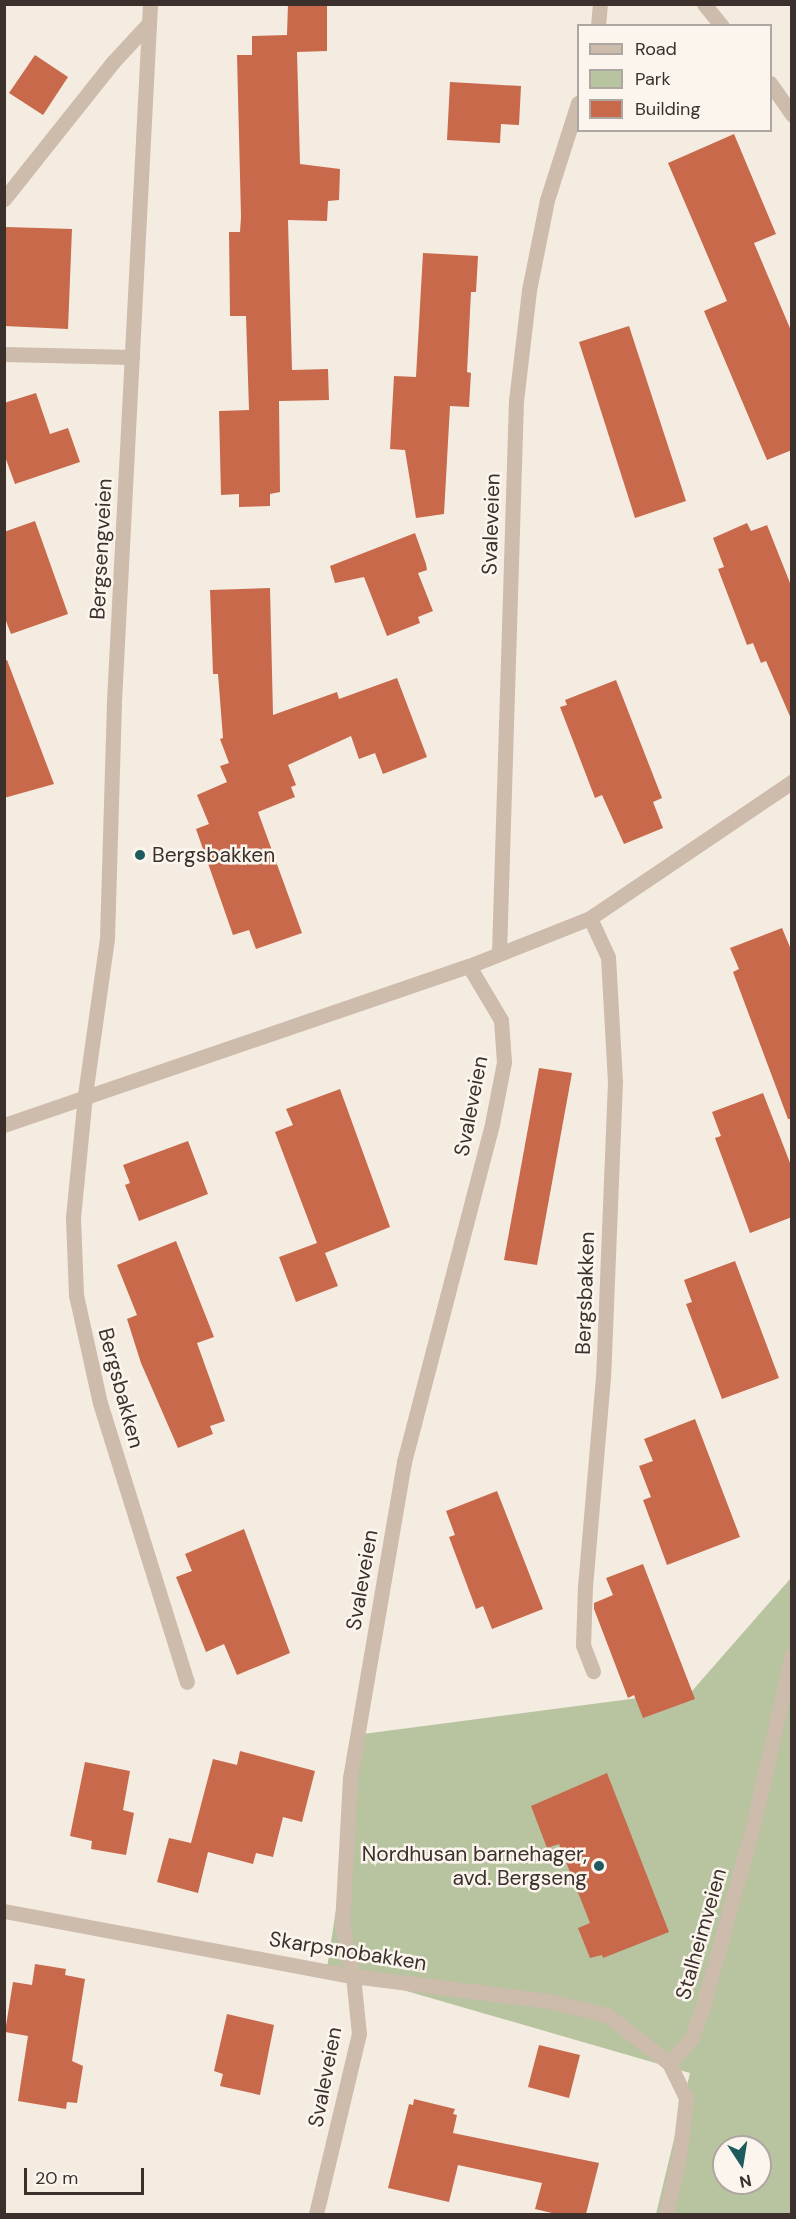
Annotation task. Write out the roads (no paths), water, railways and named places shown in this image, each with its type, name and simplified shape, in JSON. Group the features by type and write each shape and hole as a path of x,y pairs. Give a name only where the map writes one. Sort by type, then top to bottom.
{"street":[{"name":"Bergsengveien","path":"85,1095 107,938 150,4"},
{"path":"598,24 600,4"},
{"path":"704,4 720,24"},
{"path":"4,199 113,62 149,23"},
{"path":"772,85 792,115"},
{"name":"Svaleveien","path":"499,953 516,401 529,290 548,200 577,110"},
{"path":"4,354 132,357"},
{"path":"4,1125 85,1095 469,966 590,918 792,782"},
{"name":"Bergsbakken","path":"590,918 608,957 615,1081 603,1377 584,1598 583,1645 593,1671"},
{"name":"Svaleveien","path":"316,2214 358,2034 353,1976 342,1925 350,1779 378,1607 404,1462 492,1124 504,1062 501,1020 469,966"},
{"name":"Bergsbakken","path":"85,1095 73,1217 76,1295 100,1402 187,1683"},
{"name":"Stalheimveien","path":"669,2063 691,2039 703,2006 753,1826 792,1655"},
{"name":"Skarpsnobakken","path":"4,1911 353,1976 549,2001 607,2015 669,2063"},
{"path":"666,2214 680,2151 686,2098 669,2063"}],"place":[{"name":"Bergsbakken","path":"140,855"},
{"name":"Nordhusan barnehager, avd. Bergseng","path":"599,1866"}]}
